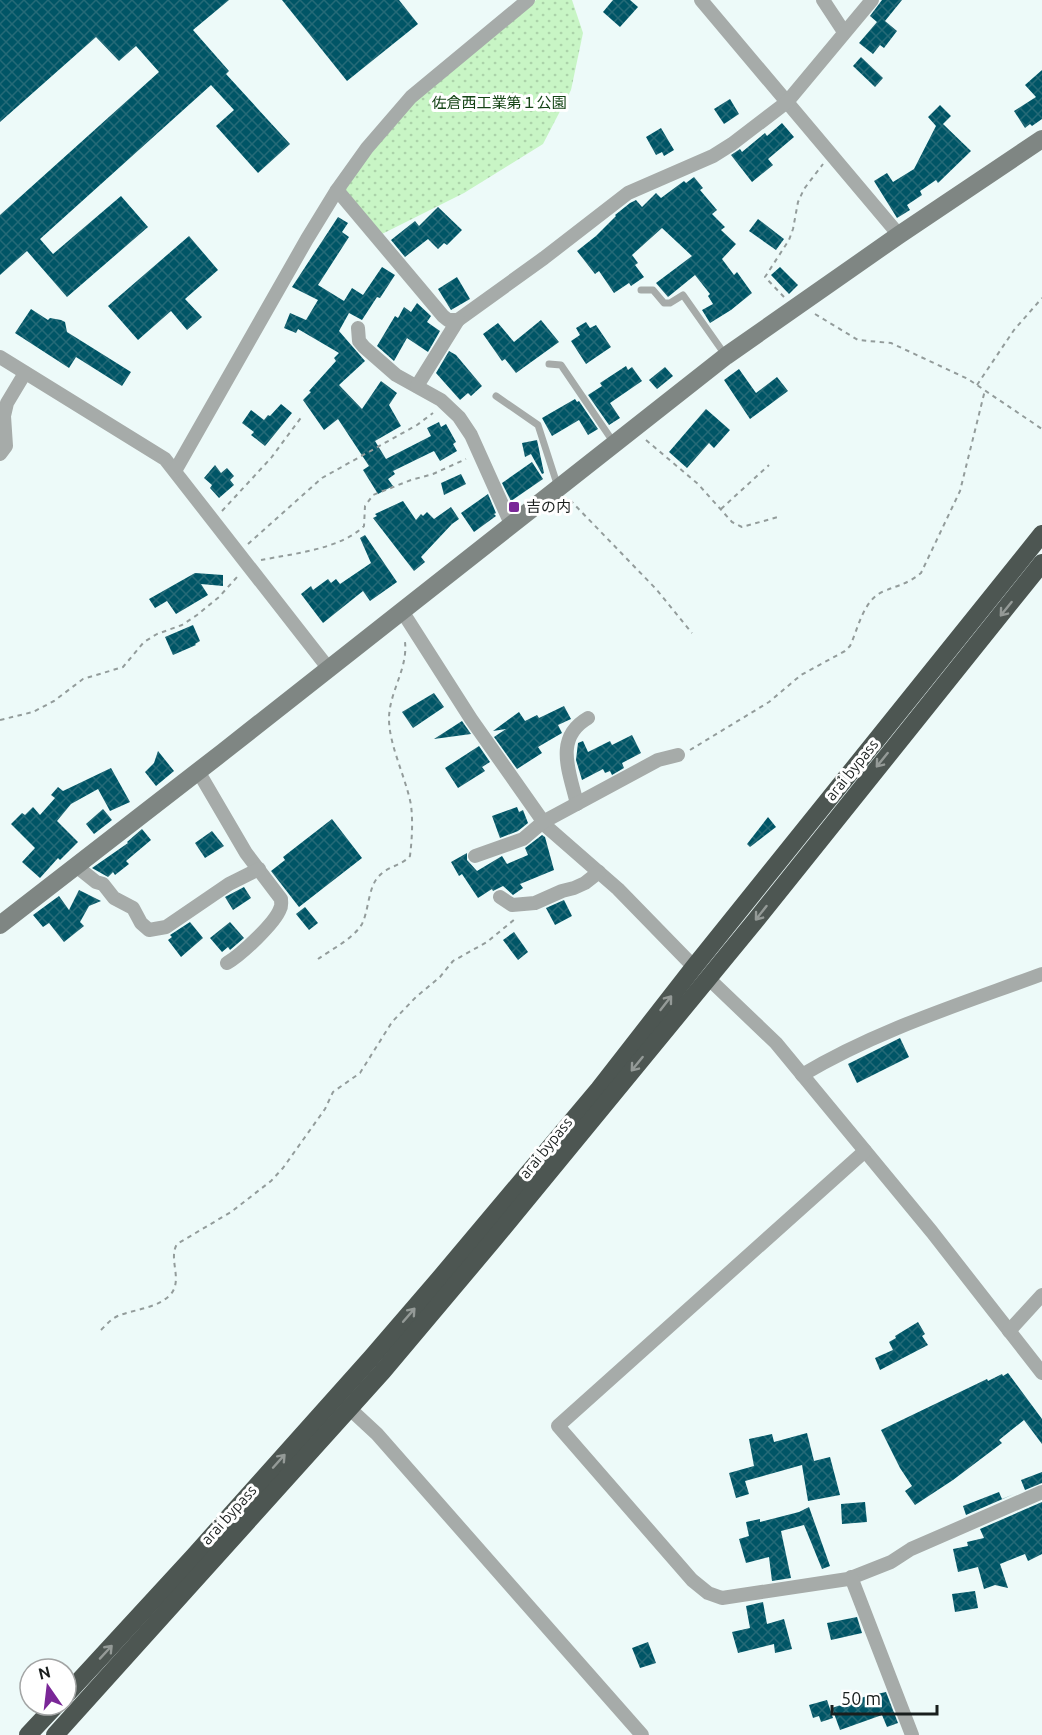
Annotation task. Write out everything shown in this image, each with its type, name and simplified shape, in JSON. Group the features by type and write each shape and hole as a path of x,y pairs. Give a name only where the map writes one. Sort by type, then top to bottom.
{"highway":[{"name":"arai bypass","path":"55,1735 350,1409 494,1239 1042,534"},
{"name":"arai bypass","path":"78,1682 372,1358 599,1089 701,973 1042,563"},
{"path":"28,1735 45,1717"}],"street":[{"path":"175,471 337,190 367,148 411,97 528,0"},
{"path":"701,0 899,235"},
{"path":"823,0 844,32"},
{"path":"417,386 458,320 544,258 627,193 713,156 787,102 872,0"},
{"path":"0,925 329,669 405,616 511,524 726,356 899,235 1042,140"},
{"path":"337,190 443,316 448,320 458,320"},
{"path":"358,328 359,341 364,347 396,375 445,404 459,417 471,435 511,524"},
{"path":"0,357 165,459 329,669"},
{"path":"0,454 6,446 4,416 7,403 25,373"},
{"path":"405,616 471,719 543,822 618,888 701,973 776,1043 932,1232 1042,1373"},
{"path":"577,804 566,752 567,740 581,722 588,718"},
{"path":"475,856 523,839 543,822 658,760 678,755"},
{"path":"198,771 246,854 281,899 280,909 271,923 241,955 227,963"},
{"path":"76,866 96,882 103,884 114,898 133,908 141,923 149,930 166,927 229,884 258,869"},
{"path":"500,897 512,905 535,903 585,883 599,872"},
{"path":"802,1075 837,1054 898,1027 1042,974"},
{"path":"865,1151 558,1426 692,1580 708,1593 722,1598 851,1577 891,1562 911,1549 1042,1492"},
{"path":"1009,1331 1042,1295"},
{"path":"350,1409 377,1434 642,1735"},
{"path":"851,1577 912,1735"}],"lane":[{"path":"641,290 653,290 664,303 670,303 683,295 726,356"},
{"path":"549,364 561,365 614,443"},
{"path":"496,396 538,425 558,487"}],"path":[{"path":"831,153 804,189 798,202 789,240 765,277 797,306 858,340 891,343 957,373 1042,429"},
{"path":"977,385 1014,330 1042,298"},
{"path":"678,755 695,748 769,702 801,675 845,651 850,646 867,607 879,593 910,582 921,573 960,491 985,390"},
{"path":"239,553 322,478 417,425 445,404"},
{"path":"213,520 271,459 303,415"},
{"path":"633,428 698,484 732,522 742,527 778,518"},
{"path":"0,720 33,712 83,679 123,667 144,642 157,634 182,625 219,597 248,564 258,560 306,552 357,532 364,526 365,506 373,495 433,474 479,452"},
{"path":"721,509 769,465"},
{"path":"558,487 656,590 692,633"},
{"path":"318,959 357,931 363,922 378,876 401,865 410,856 411,805 389,722 406,652 405,616"},
{"path":"101,1330 118,1315 157,1304 172,1293 176,1283 173,1258 177,1244 231,1212 271,1181 283,1168 325,1109 333,1092 360,1073 392,1022 453,962 487,942 517,918 520,905"}],"green space":[{"name":"佐倉西工業第１公園","path":"536,0 572,0 583,33 571,90 543,144 464,193 380,235 342,190 416,97"}],"building":[{"path":"0,0 229,0 193,30 229,71 226,74 290,144 258,173 216,126 234,110 211,85 40,239 53,254 121,196 148,227 67,297 27,251 0,275 0,215 159,72 136,46 119,61 96,37 0,122"},
{"path":"282,0 399,0 418,24 347,81"},
{"path":"613,0 630,0 638,7 620,27 603,12"},
{"path":"882,0 902,0 885,21 897,31 884,48 880,45 873,54 859,43 877,22 870,16"},
{"path":"861,57 883,78 875,87 853,66"},
{"path":"1042,70 1042,119 1025,128 1014,111 1036,97 1025,85"},
{"path":"730,99 739,114 724,124 714,109"},
{"path":"940,105 951,116 943,124 971,151 938,183 936,180 920,191 922,195 907,205 910,210 897,218 874,181 887,173 893,182 914,169 936,126 928,117"},
{"path":"782,123 794,137 768,159 773,165 752,182 731,155 740,149 742,152 765,133 767,136"},
{"path":"661,128 674,150 664,156 662,152 656,155 646,137"},
{"path":"694,177 703,188 700,190 717,210 712,214 725,227 721,230 736,244 722,259 734,275 737,272 752,293 710,323 702,310 713,304 708,296 710,294 695,275 668,297 656,283 692,256 662,228 632,255 638,263 635,265 644,277 631,286 629,283 614,293 599,271 595,274 577,251 630,203 636,200 642,207 656,193 661,198 684,181 686,183"},
{"path":"438,207 462,230 447,245 444,243 438,249 428,239 405,257 391,240 415,221 419,226"},
{"path":"338,217 348,223 342,232 349,237 318,285 344,301 352,288 363,295 382,267 395,275 362,320 349,313 339,331 365,361 339,385 362,409 381,381 397,393 389,405 401,426 375,441 386,459 431,436 427,428 439,422 441,427 446,424 456,442 453,444 457,451 440,461 434,451 393,471 395,474 388,479 393,486 378,494 363,470 369,466 338,419 324,430 303,400 336,361 334,358 339,353 298,329 296,333 284,328 290,313 306,320 318,300 292,287"},
{"path":"758,219 784,239 776,250 749,231"},
{"path":"189,236 218,270 185,299 202,317 187,330 171,311 138,340 108,306"},
{"path":"780,267 798,285 789,294 771,275"},
{"path":"457,277 470,299 451,310 438,289"},
{"path":"417,303 431,316 427,322 440,331 428,352 407,338 394,361 377,346 395,316 398,318 404,307 411,312"},
{"path":"31,309 48,320 50,318 65,322 67,332 131,372 122,386 76,357 69,368 15,333"},
{"path":"541,320 559,342 516,373 505,359 502,361 483,334 498,323 514,342"},
{"path":"586,322 590,328 596,325 611,347 586,364 571,341 580,335 576,328"},
{"path":"449,351 456,355 482,386 471,396 468,393 460,400 436,373"},
{"path":"626,366 628,370 632,367 642,381 610,403 620,418 609,425 588,395 602,386 600,383"},
{"path":"665,367 673,376 657,389 649,380"},
{"path":"739,369 756,393 777,377 788,391 750,419 724,380"},
{"path":"575,399 579,401 598,429 588,435 579,420 552,436 542,418"},
{"path":"281,404 292,413 265,446 251,435 254,432 242,423 251,410 264,420"},
{"path":"706,409 730,430 714,448 709,443 687,468 669,452"},
{"path":"537,440 544,473 542,474 531,454 525,457 522,443"},
{"path":"532,462 543,479 511,501 502,483"},
{"path":"215,465 221,473 227,468 234,476 230,480 234,485 219,498 210,488 212,485 204,478"},
{"path":"461,474 466,484 444,495 441,483"},
{"path":"488,494 496,516 474,532 461,513"},
{"path":"403,501 416,520 421,514 423,516 427,512 434,519 451,507 459,519 421,557 425,562 414,571 373,518 377,516 375,514"},
{"path":"365,535 397,582 370,601 363,591 323,623 301,594 311,586 313,590 328,579 331,583 336,579 340,584 371,563 360,538"},
{"path":"195,573 223,575 223,586 201,584 208,595 176,614 167,601 155,608 149,599"},
{"path":"193,625 200,641 173,655 165,637"},
{"path":"434,693 444,707 413,728 402,712"},
{"path":"564,706 571,719 558,725 562,733 538,747 542,753 517,769 494,737 506,729 493,731 519,712 525,721 537,715 539,718"},
{"path":"462,721 471,734 434,739"},
{"path":"632,735 641,753 622,763 624,768 612,775 610,771 605,773 603,769 582,780 576,760 578,743 583,741 588,752 610,741 612,745"},
{"path":"479,746 490,762 482,767 485,771 458,788 445,768"},
{"path":"158,751 174,771 156,786 145,772 154,763"},
{"path":"111,768 130,802 110,811 98,789 71,804 57,821 78,842 60,860 58,858 40,878 22,862 35,848 11,824 22,813 25,815 33,807 40,815 55,798 51,795 58,787 63,791"},
{"path":"517,807 519,812 523,810 528,823 518,831 500,838 492,816"},
{"path":"103,809 112,820 94,834 86,824"},
{"path":"768,817 776,827 750,847 747,844"},
{"path":"332,819 362,858 299,907 271,871 285,860 283,857"},
{"path":"142,829 151,840 126,861 129,864 115,875 113,872 108,877 92,868 128,843"},
{"path":"212,831 224,846 205,858 195,843"},
{"path":"542,835 545,837 554,870 520,884 523,888 513,895 503,886 493,891 492,889 478,898 462,874 459,876 451,862 467,853 467,860 477,871 502,856 507,864 528,855 525,848"},
{"path":"244,887 251,898 233,910 225,897"},
{"path":"79,890 101,901 89,906 80,922 84,926 64,942 49,923 43,927 33,915 59,896 69,910"},
{"path":"564,900 572,916 555,925 546,908"},
{"path":"305,907 318,923 309,930 296,914"},
{"path":"190,922 203,938 181,957 168,940 172,937 170,935"},
{"path":"230,922 244,938 230,950 228,947 222,952 210,938"},
{"path":"514,932 528,952 518,960 503,940"},
{"path":"900,1038 909,1057 857,1083 848,1064"},
{"path":"918,1322 925,1334 922,1336 928,1345 880,1370 875,1358 893,1350 889,1342"},
{"path":"1008,1373 1042,1419 1042,1444 1024,1420 999,1440 1002,1443 915,1505 905,1491 912,1486 881,1430 987,1379 988,1381"},
{"path":"807,1433 814,1461 830,1457 840,1495 808,1501 802,1465 745,1481 749,1494 736,1498 729,1473 754,1466 749,1439 772,1434 774,1442"},
{"path":"1042,1472 1042,1483 1025,1490 1021,1480"},
{"path":"999,1492 1002,1499 1014,1494 966,1515 963,1506"},
{"path":"865,1502 867,1522 842,1524 841,1504"},
{"path":"1042,1502 1042,1554 1028,1561 1025,1554 1000,1564 1008,1588 995,1585 984,1589 978,1567 958,1572 953,1549 968,1546 967,1542 984,1538 980,1529"},
{"path":"809,1507 830,1566 822,1569 804,1525 781,1531 791,1578 772,1581 769,1557 746,1563 739,1539 749,1536 746,1522 760,1519 760,1522 799,1512"},
{"path":"975,1591 978,1608 955,1612 952,1594"},
{"path":"763,1602 767,1624 784,1619 792,1649 775,1653 774,1644 738,1653 732,1632 750,1628 746,1606"},
{"path":"857,1617 862,1633 831,1640 827,1623"},
{"path":"648,1642 656,1663 640,1668 632,1648"},
{"path":"886,1692 898,1723 887,1727 882,1715 840,1730 832,1708"},
{"path":"827,1700 833,1718 821,1722 819,1716 813,1718 809,1705"}],"place":[{"name":"吉の内","path":"514,507"}]}
